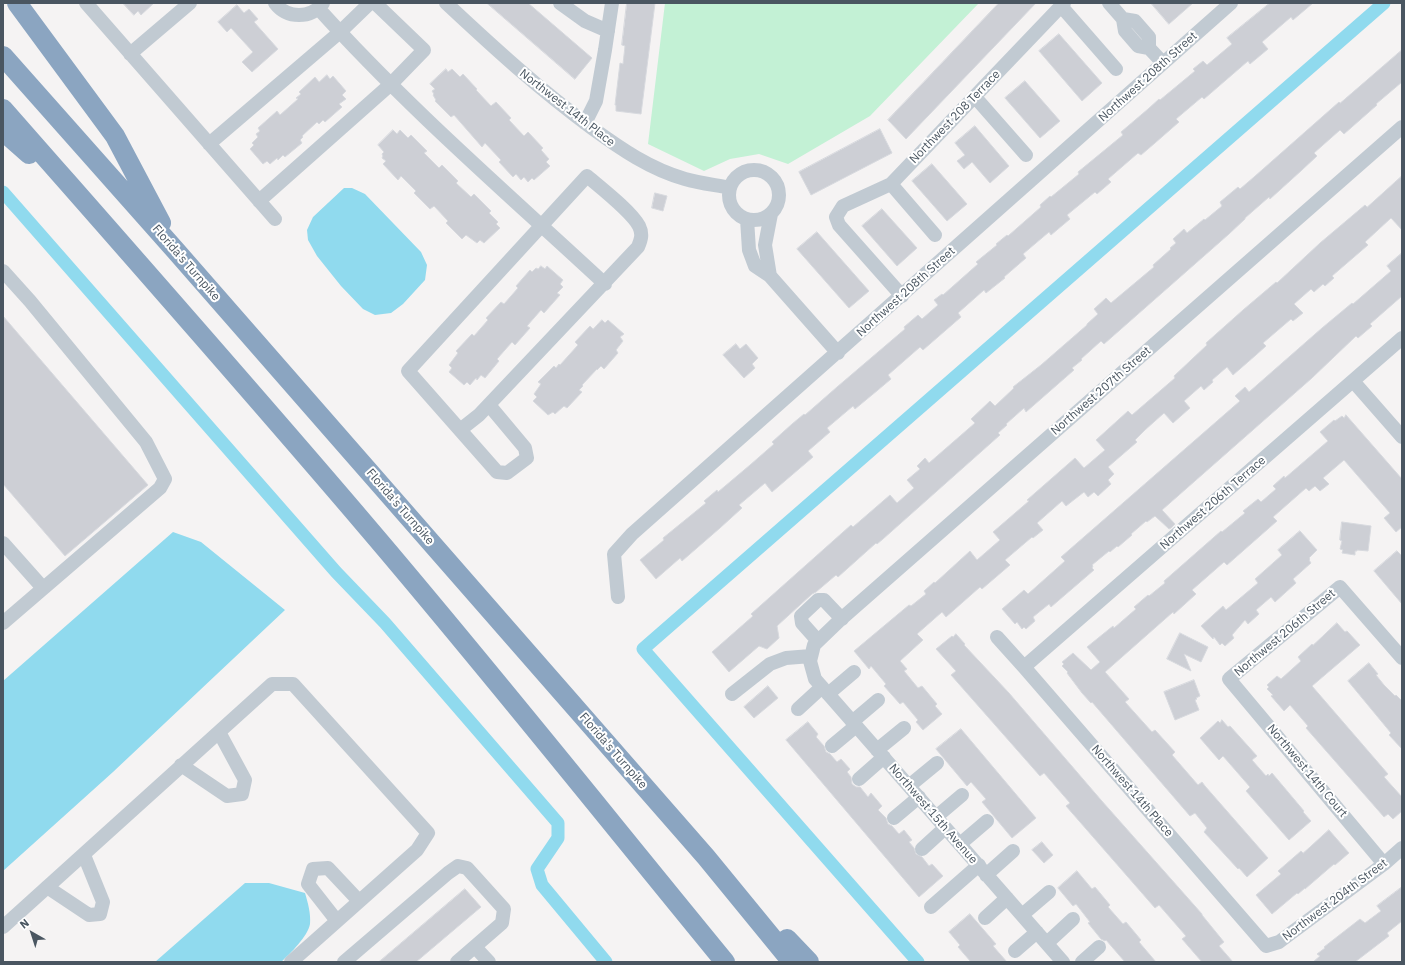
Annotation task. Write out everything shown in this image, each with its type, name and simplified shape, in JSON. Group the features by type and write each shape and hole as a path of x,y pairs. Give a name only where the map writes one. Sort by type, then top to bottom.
{"highway":[{"path":"17,3 115,136 176,251"},
{"name":"Florida's Turnpike","path":"3,56 176,251 706,857 792,962"},
{"path":"3,109 369,528 470,649 725,962"},
{"path":"3,131 90,209"},
{"path":"706,857 809,962"}],"street":[{"path":"86,3 275,219"},
{"path":"130,54 190,3"},
{"path":"275,3 284,12 294,15 305,15 321,6 340,32 391,84 605,284"},
{"path":"209,144 340,32 370,3"},
{"path":"259,201 391,84 424,50 376,3"},
{"name":"Northwest 14th Place","path":"446,3 507,60 567,110 623,150 647,164 685,179 730,188"},
{"path":"560,3 585,21 608,31"},
{"path":"585,123 596,101 612,3"},
{"path":"1109,3 1124,19 1125,31 1138,46 1149,48 1163,63"},
{"name":"Northwest 208th Street","path":"618,597 614,554 632,534 838,353 1231,3"},
{"path":"1063,5 1116,69"},
{"name":"Northwest 208 Terrace","path":"902,296 838,225 836,216 843,206 891,184 1063,5"},
{"path":"975,97 1026,155"},
{"name":"Northwest 207th Street","path":"810,659 814,645 842,619 1402,127"},
{"path":"770,276 765,245 771,214 779,199 779,190 771,175 763,171 755,169 746,170 738,175 733,180 729,195 730,203 739,216 747,219 759,219 771,214"},
{"path":"460,430 489,405 638,248 641,238 640,227 634,218 587,176 408,371 497,472 508,473 527,458 525,448 489,405"},
{"path":"891,184 935,235"},
{"path":"747,219 749,250 755,266 770,276 838,353"},
{"path":"3,271 30,301 146,442 165,479 160,488 3,622"},
{"name":"Northwest 206th Terrace","path":"1024,667 1402,338"},
{"path":"1353,381 1402,438"},
{"path":"3,543 43,588"},
{"name":"Northwest 206th Street","path":"1229,679 1340,587 1402,658"},
{"path":"818,641 802,623 801,616 818,600 824,600 842,619"},
{"name":"Northwest 14th Place","path":"997,637 1266,946"},
{"path":"732,694 770,664 786,658 810,659"},
{"name":"Northwest 15th Avenue","path":"810,659 815,679 1062,962"},
{"path":"798,709 854,672"},
{"name":"Northwest 14th Court","path":"1229,679 1384,864"},
{"path":"3,927 84,855 120,819 272,684 293,684 428,833 417,850 291,962"},
{"path":"832,746 878,700"},
{"path":"859,779 904,728"},
{"path":"181,765 227,796 242,794 244,780 219,732"},
{"path":"909,786 937,763"},
{"path":"922,848 962,795"},
{"path":"894,818 919,797"},
{"path":"960,844 986,822"},
{"name":"Northwest 204th Street","path":"1266,946 1279,942 1384,864 1402,848"},
{"path":"931,907 983,870 1013,851"},
{"path":"47,887 89,915 100,914 103,902 84,855"},
{"path":"344,962 458,866 467,868 504,909 502,923 457,962"},
{"path":"337,921 308,884 313,869 328,868 359,901"},
{"path":"1022,915 1049,892"},
{"path":"985,918 1007,898"},
{"path":"1046,943 1073,920"},
{"path":"1015,951 1037,932"},
{"path":"475,946 489,962"},
{"path":"1082,962 1099,947"}],"green space":[{"path":"665,3 979,3 870,116 788,164 759,154 730,159 704,171 648,144"}],"water":[{"path":"344,188 352,188 365,194 421,252 427,265 425,280 403,304 391,313 375,315 363,309 341,286 317,256 308,240 307,230 313,217"},
{"path":"173,532 201,542 285,610 113,772 3,871 3,681"},
{"path":"245,883 269,883 305,893 310,916 309,929 298,944 281,962 155,962"}],"building":[{"path":"123,3 154,3 141,15 138,11 134,15"},
{"path":"487,3 528,3 592,58 575,79"},
{"path":"627,3 655,3 641,114 616,111 615,105 620,63 623,64 625,46 622,45"},
{"path":"999,3 1036,3 906,139 888,120"},
{"path":"1151,3 1193,3 1169,24"},
{"path":"1270,3 1313,3 1293,20 1291,17 1262,42 1268,49 1250,64 1248,61 1204,99 1202,97 1176,119 1179,122 1155,143 1141,155 1138,153 1108,179 1111,182 1097,194 1095,192 1067,215 1070,219 1051,235 1049,232 1023,254 1026,258 1004,277 1005,278 986,293 984,290 958,313 961,317 923,350 920,347 888,375 891,379 855,409 853,406 827,428 830,432 808,451 813,457 772,492 765,483 739,505 742,508 720,528 682,561 680,558 656,579 640,560 664,540 663,538 706,503 704,501 717,490 718,492 750,465 774,444 772,442 792,424 804,414 805,415 905,329 904,327 918,315 922,319 938,305 934,300 942,294 943,295 978,264 976,262 997,245 996,244 1007,235 1008,236 1041,207 1040,205 1050,196 1051,197 1079,174 1078,172 1123,135 1121,132 1159,99 1160,100 1195,71 1193,69 1203,61 1207,65 1232,44 1227,38"},
{"path":"237,5 244,13 249,9 258,19 254,22 278,49 252,72 242,62 253,52 231,28 227,32 218,22"},
{"path":"1059,34 1102,83 1082,101 1039,51"},
{"path":"1402,50 1402,82 1344,134 1340,130 1314,153 1317,156 1270,199 1269,197 1104,344 1101,341 1072,368 1074,370 1026,412 1024,408 998,433 1000,435 883,539 877,544 876,543 838,577 836,575 812,594 777,626 779,638 767,649 759,646 729,672 712,652 753,616 751,614 851,525 853,527 890,495 897,503 914,488 907,480 920,469 917,466 925,458 929,463 975,423 971,419 990,401 995,406 1014,388 1013,387 1087,325 1098,314 1094,309 1106,298 1111,303 1154,267 1153,265 1176,243 1173,239 1184,229 1187,233 1204,219 1205,220 1222,206 1220,202 1238,187 1240,189 1339,102 1340,103"},
{"path":"446,69 448,72 452,69 460,77 463,74 491,106 496,102 511,118 509,120 524,136 528,132 543,148 541,150 549,159 546,162 550,166 534,180 532,178 528,182 524,177 521,180 516,174 513,177 499,162 501,160 485,143 482,147 454,115 451,117 435,101 436,100 432,91 435,89 430,84"},
{"path":"327,75 330,79 333,76 346,91 342,95 346,99 339,104 342,107 325,122 323,120 319,124 317,122 302,136 303,137 300,140 302,143 285,157 283,155 278,160 277,158 270,164 267,161 263,164 250,149 254,145 252,143 258,137 256,134 260,131 258,128 277,111 280,115 298,99 296,98 301,94 299,92 315,77 319,82"},
{"path":"1025,81 1060,121 1040,138 1005,98"},
{"path":"975,126 1009,166 990,183 972,162 964,169 957,161 965,155 955,143"},
{"path":"880,129 892,153 811,195 799,172"},
{"path":"393,130 397,134 400,130 408,138 411,135 427,151 424,153 439,168 442,165 458,181 456,183 471,197 474,194 491,211 489,213 498,222 496,224 500,228 484,243 480,240 477,243 466,235 462,239 446,223 448,221 434,206 430,209 414,193 416,191 401,176 398,180 383,164 386,161 382,158 382,154 384,152 378,145"},
{"path":"932,164 967,204 947,221 912,181"},
{"path":"1402,176 1402,230 1391,218 1365,242 1368,245 1332,276 1334,278 1325,286 1323,284 1314,292 1311,289 1294,304 1303,313 1293,321 1291,319 1263,343 1266,346 1233,375 1227,367 1212,380 1213,382 1204,390 1201,386 1184,401 1190,408 1173,423 1164,413 1145,430 1135,440 1137,442 1108,467 1114,474 1108,480 1111,484 1098,496 1094,492 1088,497 1084,492 1066,506 1062,501 1037,523 1043,530 1033,538 1032,537 1005,560 1010,565 982,589 980,587 946,617 942,612 917,634 923,640 900,661 907,669 904,671 918,688 922,686 937,704 935,706 942,714 923,730 916,722 918,720 903,702 900,704 884,686 886,684 871,666 869,669 854,651 909,605 911,606 926,594 924,591 970,551 977,560 1000,540 993,532 1075,458 1084,468 1105,450 1096,440 1128,411 1132,415 1175,378 1174,376 1207,345 1206,343 1243,310 1276,282 1277,283 1320,243 1365,205 1367,207"},
{"path":"655,193 667,196 663,211 652,208"},
{"path":"882,209 917,248 897,266 862,226"},
{"path":"817,232 869,291 849,308 797,249"},
{"path":"1402,253 1402,296 1370,324 1372,326 1358,338 1356,336 1312,378 1162,510 1175,524 1171,528 1169,529 1155,516 1147,522 1146,521 1118,547 1117,546 1110,552 1109,551 1092,565 1094,570 1051,607 1049,604 1033,617 1035,621 1026,629 1024,627 1022,629 1017,622 1015,624 1002,609 1024,590 1028,594 1065,561 1061,557 1240,401 1235,396 1245,387 1249,392 1322,328 1352,303 1353,304 1391,271 1387,266"},
{"path":"541,266 545,269 547,266 563,280 560,284 563,287 557,293 560,295 544,313 541,310 527,326 530,328 515,345 512,342 497,359 499,361 485,378 481,375 470,385 467,382 464,385 449,372 452,368 449,365 458,353 456,351 472,334 474,336 488,320 486,318 501,302 504,304 518,288 516,286 530,270 532,272"},
{"path":"3,316 148,485 65,556 3,484"},
{"path":"602,320 605,323 608,320 624,334 620,337 623,341 616,350 618,353 604,369 601,366 582,385 583,386 579,390 582,392 567,408 564,406 555,414 553,412 548,415 533,401 537,397 534,394 541,384 538,382 554,366 556,368 559,364 560,365 578,345 575,342 590,326 593,329"},
{"path":"736,344 740,349 746,344 758,358 752,364 755,368 744,378 723,355"},
{"path":"1346,415 1402,479 1402,527 1396,532 1384,518 1390,513 1344,460 1323,478 1329,484 1320,491 1315,486 1309,491 1306,488 1273,517 1277,521 1227,565 1224,562 1192,590 1196,594 1174,614 1173,612 1105,672 1129,699 1125,702 1152,732 1155,730 1175,752 1172,755 1198,785 1202,782 1268,858 1247,877 1204,832 1207,828 1195,813 1190,816 1092,702 1091,703 1082,693 1067,673 1068,672 1062,666 1064,664 1062,662 1073,653 1091,670 1100,662 1087,647 1113,626 1114,628 1136,609 1134,607 1165,583 1164,581 1221,531 1222,532 1245,513 1243,511 1258,499 1261,502 1276,489 1273,486 1284,476 1285,478 1328,441 1320,432 1334,420 1335,421 1342,416 1344,418"},
{"path":"1342,522 1371,526 1368,551 1357,550 1355,551 1355,555 1342,553 1343,550 1340,549 1342,541 1340,540"},
{"path":"1300,531 1317,550 1309,558 1311,563 1293,579 1296,583 1275,602 1271,597 1256,610 1259,614 1248,624 1245,620 1232,635 1234,638 1225,646 1222,643 1220,645 1214,637 1213,639 1201,626 1223,606 1226,610 1258,583 1255,579 1282,555 1278,550"},
{"path":"1397,551 1402,556 1402,604 1374,571"},
{"path":"1337,623 1360,645 1312,686 1388,774 1384,777 1402,797 1402,811 1393,819 1388,814 1384,817 1306,728 1308,726 1290,705 1284,711 1267,689 1269,687 1267,685 1277,676 1281,679 1301,661 1298,657"},
{"path":"1180,633 1208,647 1201,662 1184,654 1191,671 1167,659"},
{"path":"956,634 965,644 964,645 1009,693 1202,914 1224,942 1219,946 1233,962 1202,962 1182,939 1186,936 1159,905 1155,908 1066,806 1070,803 1044,773 1040,776 951,675 956,671 936,649"},
{"path":"1369,663 1378,674 1376,675 1384,685 1402,701 1402,749 1389,735 1391,733 1348,681"},
{"path":"1194,680 1200,696 1195,700 1199,710 1175,720 1164,692"},
{"path":"768,686 778,698 754,718 744,707"},
{"path":"1222,720 1228,727 1230,726 1257,756 1252,760 1266,776 1268,774 1269,776 1272,773 1311,821 1289,840 1246,791 1250,787 1223,756 1219,760 1200,738 1218,721 1220,723"},
{"path":"808,722 818,734 816,737 824,746 826,752 830,754 837,762 841,759 850,769 847,772 851,777 852,784 856,787 860,787 868,797 871,793 882,806 878,810 886,818 888,824 892,826 899,834 904,830 912,840 909,842 914,848 916,854 922,857 929,866 932,864 943,876 919,897 786,740"},
{"path":"961,729 1036,818 1012,838 982,802 986,799 971,782 967,786 936,749"},
{"path":"1329,830 1349,853 1272,914 1256,895 1281,874 1278,871 1301,851 1303,853"},
{"path":"1042,842 1053,855 1044,863 1032,850"},
{"path":"1077,871 1092,889 1095,887 1110,905 1108,907 1123,924 1126,922 1141,940 1139,942 1156,962 1125,962 1106,940 1101,939 1088,923 1090,922 1076,904 1073,906 1058,888"},
{"path":"1402,887 1402,921 1387,933 1389,936 1355,962 1313,962 1320,956 1317,954 1325,948 1324,947 1360,919 1365,923 1381,911 1377,906"},
{"path":"465,889 481,907 416,962 379,962"},
{"path":"970,914 996,944 993,946 1007,962 971,962 958,947 960,945 949,932"}],"waterway":[{"path":"918,962 643,649 1384,3"},
{"path":"3,192 336,572 385,623 558,823 558,838 537,869 542,885 606,962"}]}
